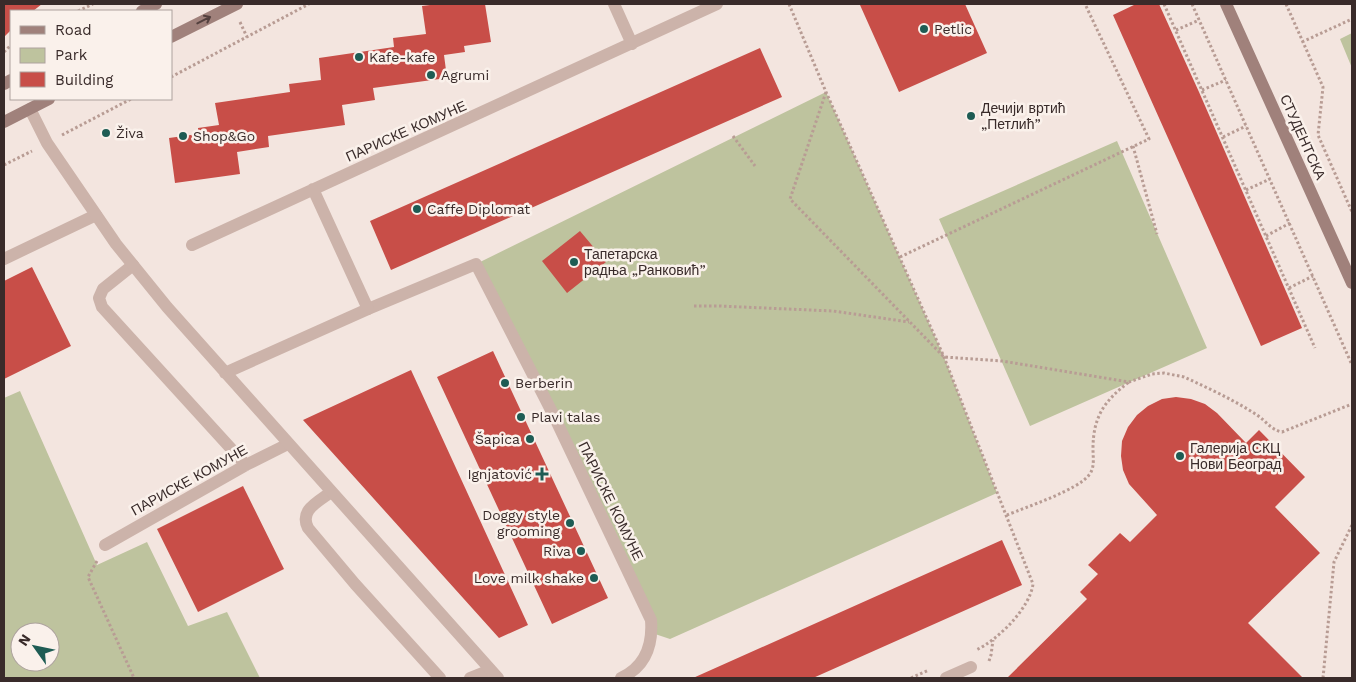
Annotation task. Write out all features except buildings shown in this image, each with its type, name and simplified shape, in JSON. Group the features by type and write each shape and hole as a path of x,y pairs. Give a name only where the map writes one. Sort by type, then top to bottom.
{"street":[{"path":"144,10 156,4"},
{"path":"172,36 237,4"},
{"path":"614,4 632,44"},
{"name":"ПАРИСКЕ КОМУНЕ","path":"192,245 718,4"},
{"name":"СТУДЕНТСКА","path":"1226,4 1352,283"},
{"path":"4,122 47,100"},
{"path":"30,108 47,144 132,264 225,373 494,674"},
{"path":"225,373 368,309 313,189"},
{"path":"4,259 96,215"},
{"path":"132,264 103,289 99,298 102,307 246,465"},
{"name":"ПАРИСКЕ КОМУНЕ","path":"368,309 476,264 552,414 651,620 650,648 642,663 630,674 621,678"},
{"name":"ПАРИСКЕ КОМУНЕ","path":"105,544 246,465 288,444"},
{"path":"331,492 305,514 304,519 308,528 355,584 440,678"},
{"path":"946,678 972,667"},
{"path":"470,678 494,674"}],"path":[{"path":"80,10 93,4"},
{"path":"172,76 310,4"},
{"path":"790,4 826,92 944,357 1034,584 1017,616 986,645 972,651"},
{"path":"900,257 1148,138 1085,4"},
{"path":"1164,4 1315,348"},
{"path":"1192,4 1352,365"},
{"path":"1286,4 1323,87 1318,135 1352,212"},
{"path":"1302,42 1352,18"},
{"path":"1176,30 1199,20"},
{"path":"1202,90 1226,80"},
{"path":"826,92 790,199 944,357 1002,362 1130,382"},
{"path":"4,165 129,100"},
{"path":"1223,138 1246,126"},
{"path":"733,136 755,166"},
{"path":"1133,146 1157,234"},
{"path":"1246,190 1270,179"},
{"path":"1266,236 1290,223"},
{"path":"1289,288 1313,276"},
{"path":"694,306 833,311 910,322"},
{"path":"1007,515 1080,484 1090,475 1093,466 1093,442 1096,423 1102,408 1112,394 1130,382 1152,374 1164,373 1184,377 1234,401 1282,432 1352,404"},
{"path":"1323,678 1334,562 1352,525"},
{"path":"105,544 88,577 134,678"}],"green space":[{"path":"1352,33 1352,68 1340,39"},
{"path":"826,92 944,357 997,493 670,639 652,633 476,264"},
{"path":"1117,141 1207,348 1030,426 939,219"},
{"path":"20,391 97,565 147,542 188,626 227,612 260,678 6,678 4,675 4,398"}],"place":[{"name":"Petlic","path":"924,29"},
{"name":"Kafe-kafe","path":"359,57"},
{"name":"Agrumi","path":"431,75"},
{"name":"Дечији вртић „Петлић”","path":"971,116"},
{"name":"Živa","path":"106,133"},
{"name":"Shop&Go","path":"183,136"},
{"name":"Caffe Diplomat","path":"417,209"},
{"name":"Тапетарска радња „Ранковић”","path":"574,262"},
{"name":"Berberin","path":"505,383"},
{"name":"Plavi talas","path":"521,417"},
{"name":"Šapica","path":"530,439"},
{"name":"Галерија СКЦ Нови Београд","path":"1180,456"},
{"name":"Ignjatović","path":"542,474"},
{"name":"Doggy style grooming","path":"570,523"},
{"name":"Riva","path":"581,551"},
{"name":"Love milk shake","path":"594,578"}]}
